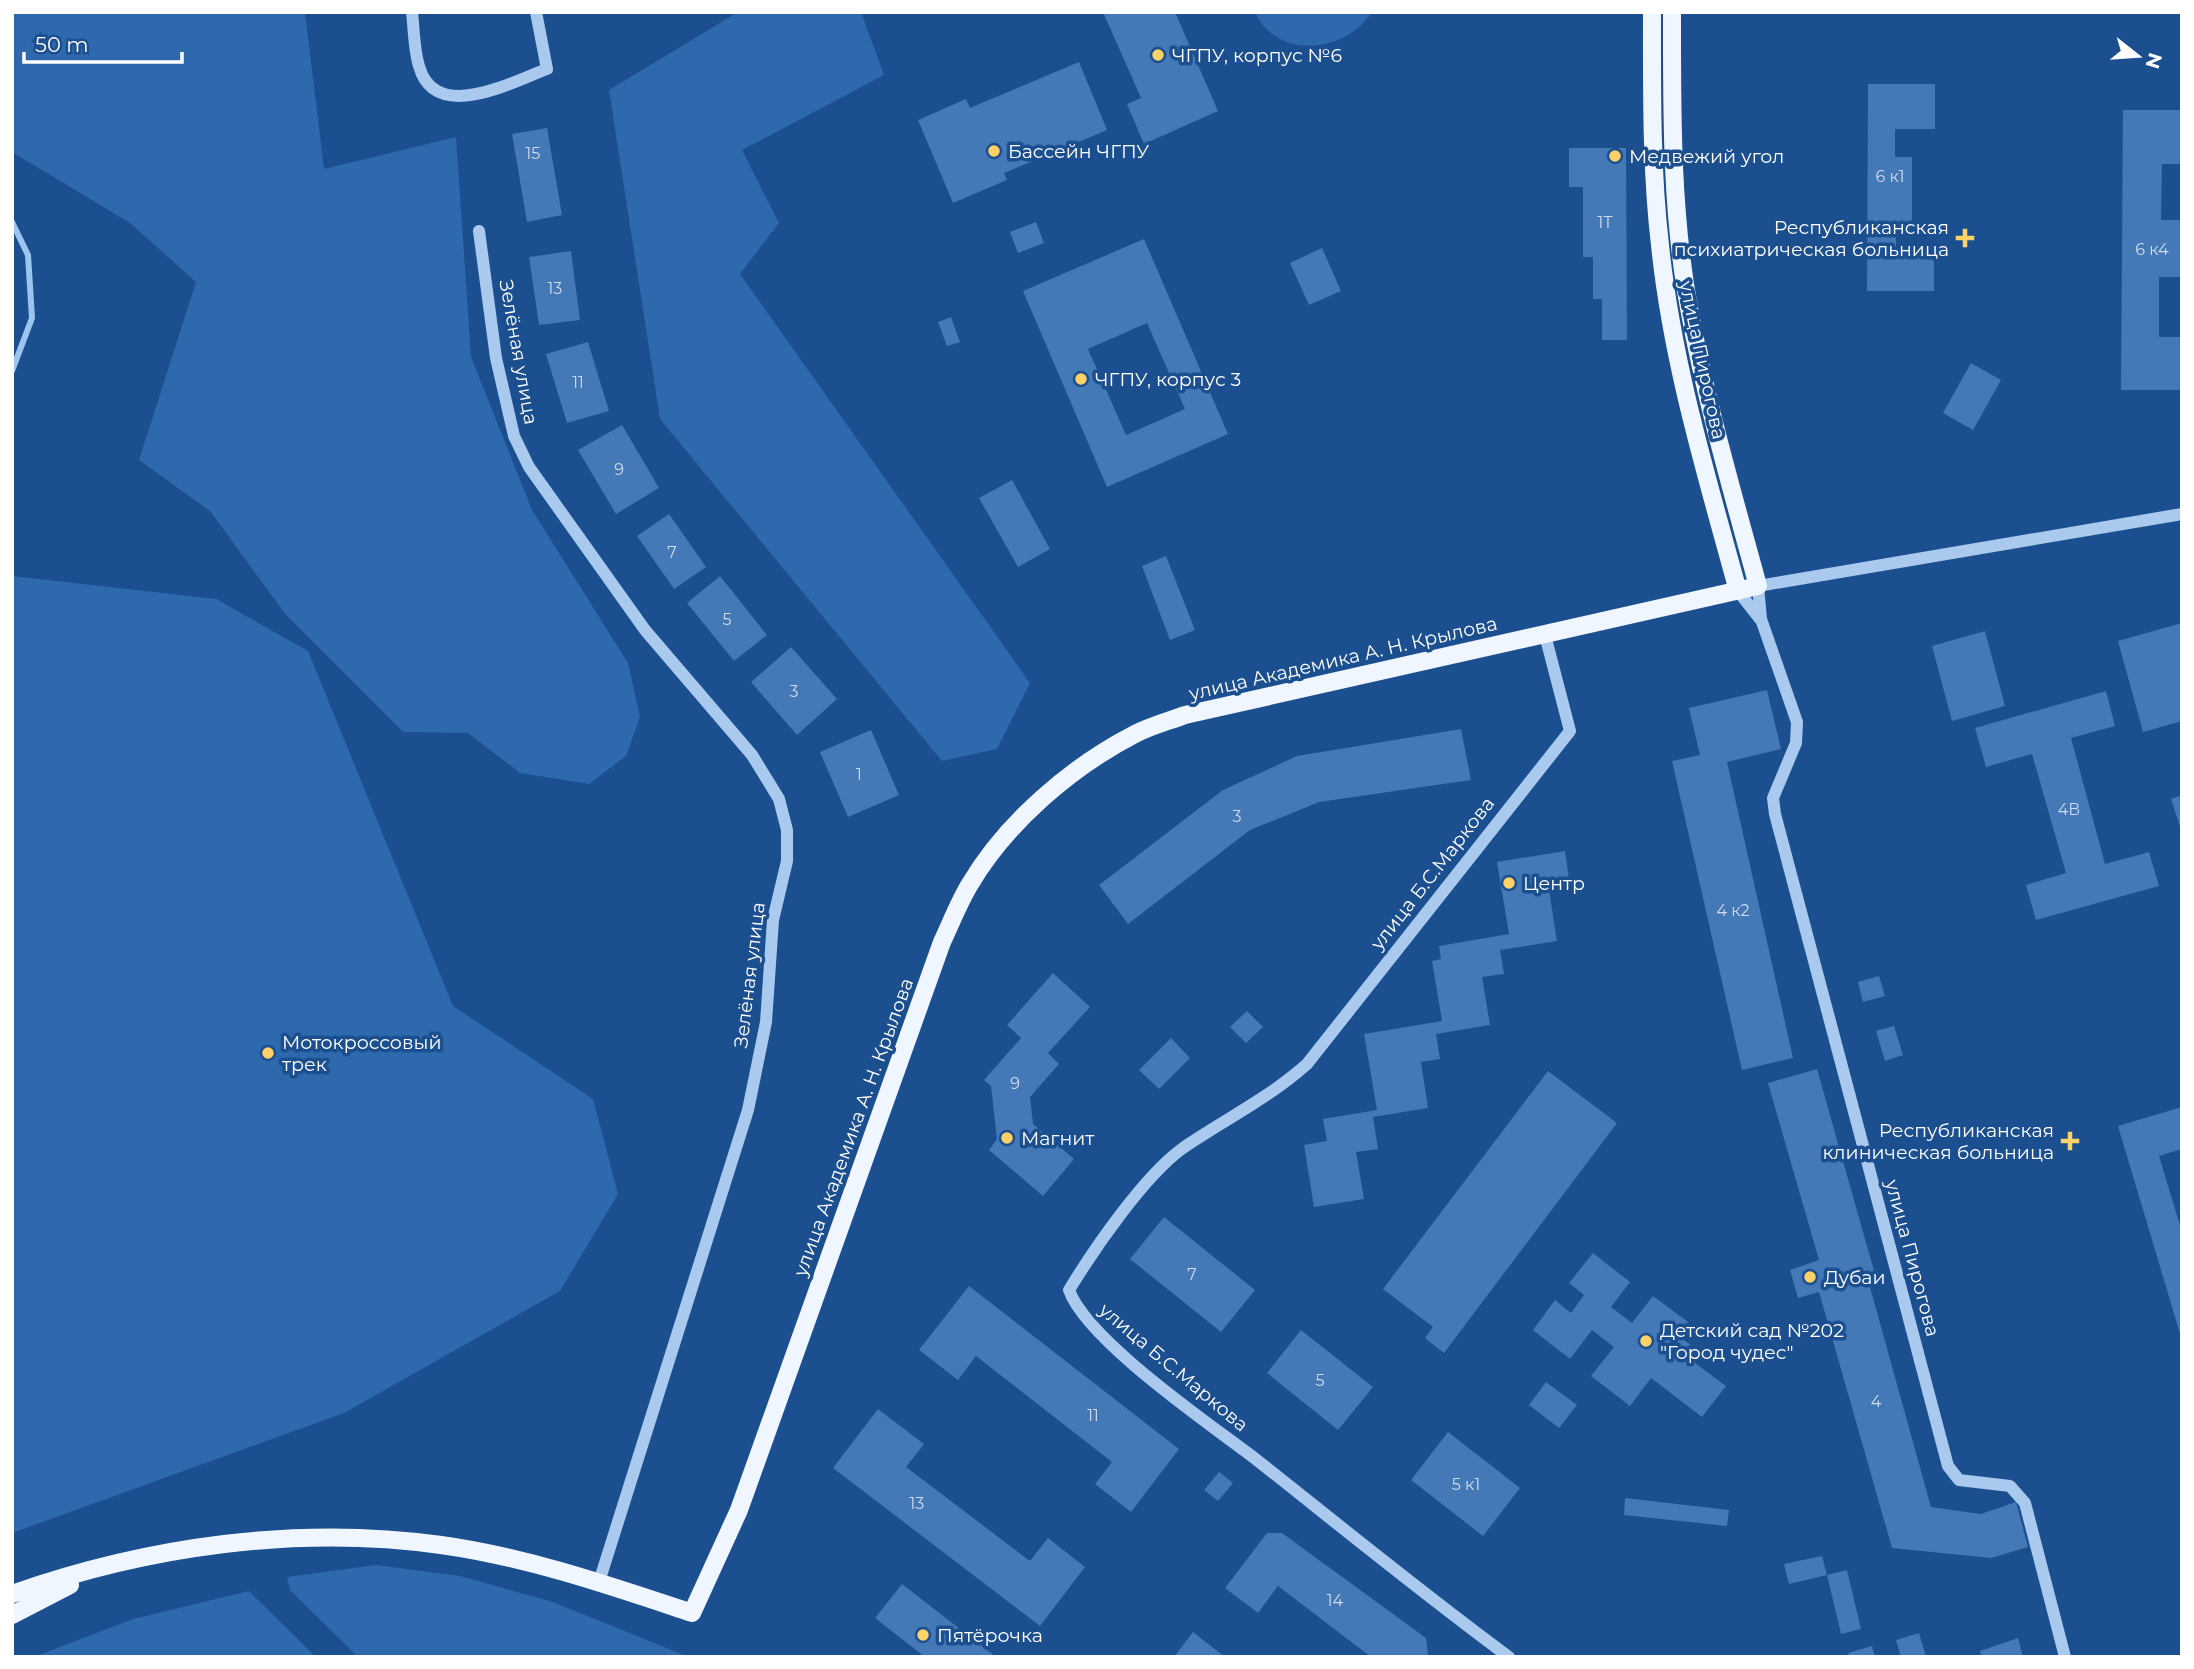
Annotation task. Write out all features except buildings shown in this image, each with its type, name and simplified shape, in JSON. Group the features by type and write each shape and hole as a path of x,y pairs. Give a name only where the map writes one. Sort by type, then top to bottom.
{"main road":[{"path":"1652,13 1672,13"},
{"name":"улица Пирогова","path":"1652,13 1653,162 1660,245 1673,337 1738,591"},
{"name":"улица Пирогова","path":"1672,13 1676,186 1689,308 1720,447 1758,586"},
{"name":"улица Академика А. Н. Крылова","path":"12,1594 104,1567 182,1550 312,1538 375,1539 443,1545 599,1582 692,1613 739,1510 942,942 970,884 1000,843 1042,799 1092,760 1136,733 1185,715 1758,586"},
{"name":"улица Академика А. Н. Крылова","path":"12,1615 104,1567"}],"street":[{"path":"412,12 418,65 428,83 450,97 462,98 547,69 536,12"},
{"name":"Зелёная улица","path":"479,231 496,358 514,436 528,467 645,631 752,755 779,799 787,830 787,861 773,920 766,1021 748,1111 599,1582"},
{"path":"1758,586 2182,514"},
{"name":"улица Пирогова","path":"1758,586 1760,619 1797,722 1796,743 1773,798 1775,814 1948,1466 1959,1480 2010,1486 2025,1503 2065,1657"},
{"name":"улица Пирогова","path":"1738,591 1760,619"},
{"name":"улица Б.С.Маркова","path":"1510,1657 1157,1382 1096,1331 1082,1314 1069,1290 1084,1264 1153,1177 1181,1150 1275,1091 1307,1064 1570,730 1545,635"}],"shaded area":[{"path":"12,12 305,12 324,169 456,137 471,357 532,510 628,663 640,717 626,756 589,784 520,773 468,733 403,732 286,615 210,511 139,460 196,282 130,223 12,152"},
{"path":"738,12 861,12 884,75 742,150 779,223 740,274 1030,683 997,749 942,761 660,419 609,90"},
{"path":"1255,12 1372,12 1360,26 1346,36 1312,46 1279,38 1265,28"},
{"name":"Мотокроссовый трек","path":"12,576 216,599 308,651 453,1006 593,1099 618,1194 560,1291 344,1413 12,1533"},
{"path":"376,1565 460,1576 553,1602 689,1657 358,1657 290,1590 287,1577"},
{"path":"249,1591 316,1657 34,1657 133,1619"}],"waterway":[{"path":"12,222 28,255 32,318 12,371"}],"place":[{"name":"ЧГПУ, корпус №6","path":"1158,55"},
{"name":"Бассейн ЧГПУ","path":"994,151"},
{"name":"Медвежий угол","path":"1615,156"},
{"name":"Республиканская психиатрическая больница","path":"1965,238"},
{"name":"ЧГПУ, корпус 3","path":"1081,379"},
{"name":"Центр","path":"1509,883"},
{"name":"Мотокроссовый трек","path":"268,1053"},
{"name":"Магнит","path":"1007,1138"},
{"name":"Республиканская клиническая больница","path":"2070,1141"},
{"name":"Дубаи","path":"1810,1277"},
{"name":"Детский сад №202 \"Город чудес\"","path":"1646,1341"},
{"name":"Пятёрочка","path":"923,1635"}]}
